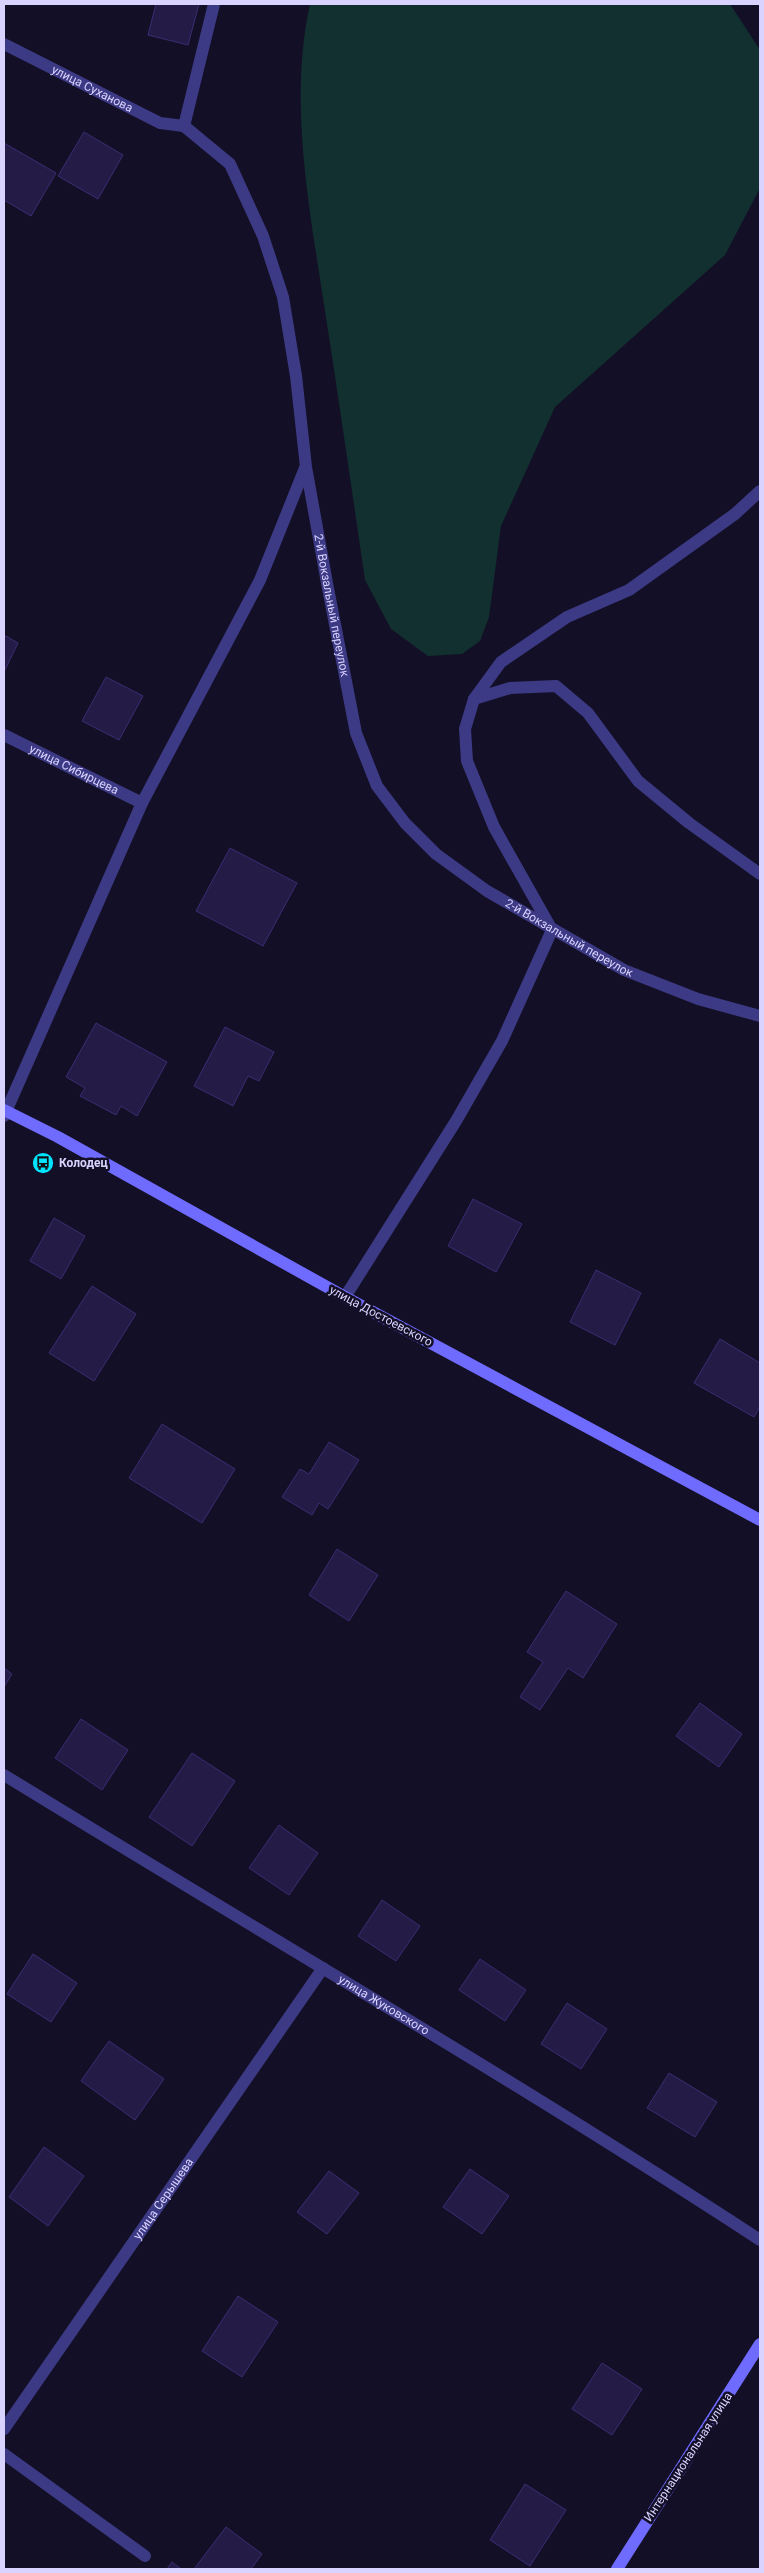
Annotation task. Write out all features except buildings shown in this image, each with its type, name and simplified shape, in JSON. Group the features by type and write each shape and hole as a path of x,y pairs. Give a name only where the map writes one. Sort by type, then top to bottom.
{"main road":[{"name":"улица Достоевского","path":"4,1112 58,1137 345,1298 760,1520"},
{"name":"Интернациональная улица","path":"616,2569 760,2344"}],"street":[{"path":"184,126 214,4"},
{"name":"улица Суханова","path":"4,44 160,123 184,126"},
{"name":"2-й Вокзальный переулок","path":"184,126 230,164 263,236 284,297 296,376 306,467 356,733 377,786 405,823 436,854 487,892 624,970 698,999 760,1016"},
{"path":"4,1112 142,803 260,580 306,467"},
{"path":"345,1298 456,1120 497,1048 552,930 494,827 466,761 465,729 474,699 501,662 567,617 629,590 735,514 760,490"},
{"path":"474,699 510,688 556,686 588,713 638,781 689,823 760,874"},
{"name":"улица Сибирцева","path":"4,735 142,803"},
{"name":"улица Жуковского","path":"4,1776 323,1968 658,2174 760,2240"},
{"name":"улица Серышева","path":"4,2429 323,1968"},
{"path":"4,2454 145,2556"}],"green space":[{"path":"310,4 730,4 760,50 760,188 725,255 555,407 501,526 489,617 480,641 462,654 428,656 391,629 365,580 313,235 304,158 301,80"}],"place":[{"name":"Колодец","path":"43,1163"}]}
